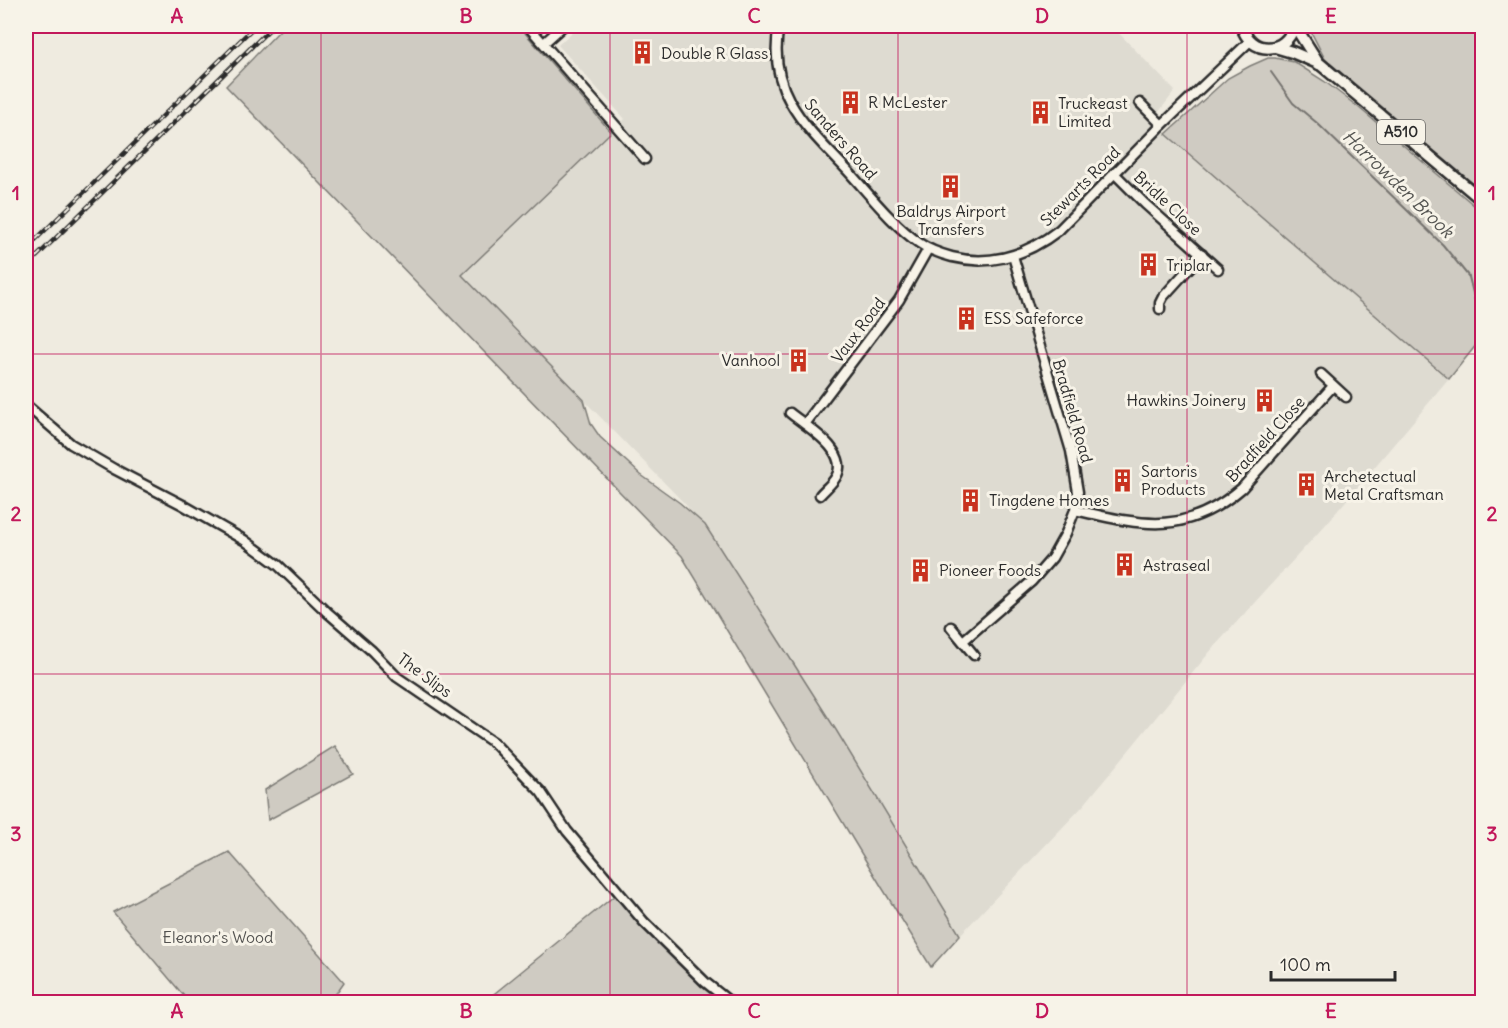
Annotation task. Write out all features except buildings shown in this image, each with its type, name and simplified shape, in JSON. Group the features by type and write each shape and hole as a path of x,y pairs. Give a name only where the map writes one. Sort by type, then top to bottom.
{"main road":[{"path":"1242,26 1250,41 1262,47 1275,47 1282,44 1295,26"},
{"name":"A510","path":"1295,26 1320,64 1482,200"},
{"name":"A510","path":"1275,47 1320,64"}],"street":[{"path":"528,26 645,159"},
{"path":"544,44 563,26"},
{"name":"Sanders Road","path":"779,26 776,41 777,69 788,99 796,111 821,142 889,216 906,233 928,249"},
{"name":"Stewarts Road","path":"928,249 971,261 995,260 1032,248 1052,235 1250,41"},
{"path":"1140,103 1162,125"},
{"name":"Bridle Close","path":"1114,173 1145,204 1218,268"},
{"name":"Vaux Road","path":"805,424 899,300 928,249"},
{"name":"Bridle Close","path":"1160,309 1163,297 1202,254"},
{"name":"Bradfield Road","path":"963,641 1044,568 1061,543 1075,510 1078,492 1071,451 1013,256"},
{"path":"1321,374 1346,398"},
{"name":"Bradfield Close","path":"1075,510 1123,520 1159,524 1188,520 1209,511 1242,488 1333,386"},
{"name":"The Slips","path":"26,405 71,444 183,505 261,552 279,565 397,677 494,743 541,792 567,831 644,922 705,982 730,1002"},
{"path":"790,413 826,441 839,460 836,478 820,495"},
{"path":"951,627 974,655"}],"shaded area":[{"path":"579,26 1112,26 1175,91 1151,122 1449,379 1328,522 1213,648 1083,806 960,935 714,539 686,505 462,275 625,119 558,45"}],"green space":[{"path":"284,26 519,26 611,132 462,275 584,400 591,424 600,437 641,475 680,503 705,525 836,730 960,935 931,967 682,556 226,86"},
{"path":"1308,26 1482,26 1482,191 1325,59"},
{"path":"1268,58 1294,62 1324,81 1482,212 1482,346 1477,344 1449,379 1166,134 1228,78"},
{"path":"335,746 353,774 268,820 265,790"},
{"name":"Eleanor's Wood","path":"229,852 344,982 330,1002 189,1002 113,912"},
{"path":"619,892 730,1002 484,1002"}],"waterway":[{"name":"Harrowden Brook","path":"1271,72 1293,103 1317,123 1443,245 1469,277 1482,329"}],"railway":[{"path":"26,249 255,26"},
{"path":"26,267 273,26"}],"place":[{"name":"Double R Glass","path":"643,53"},
{"name":"R McLester","path":"850,102"},
{"name":"Truckeast Limited","path":"1040,112"},
{"name":"Baldrys Airport Transfers","path":"951,186"},
{"name":"Triplar","path":"1148,265"},
{"name":"ESS Safeforce","path":"966,318"},
{"name":"Vanhool","path":"798,360"},
{"name":"Hawkins Joinery","path":"1264,400"},
{"name":"Sartoris Products","path":"1123,480"},
{"name":"Archetectual Metal Craftsman","path":"1306,485"},
{"name":"Tingdene Homes","path":"971,500"},
{"name":"Astraseal","path":"1125,565"},
{"name":"Pioneer Foods","path":"921,570"}]}
